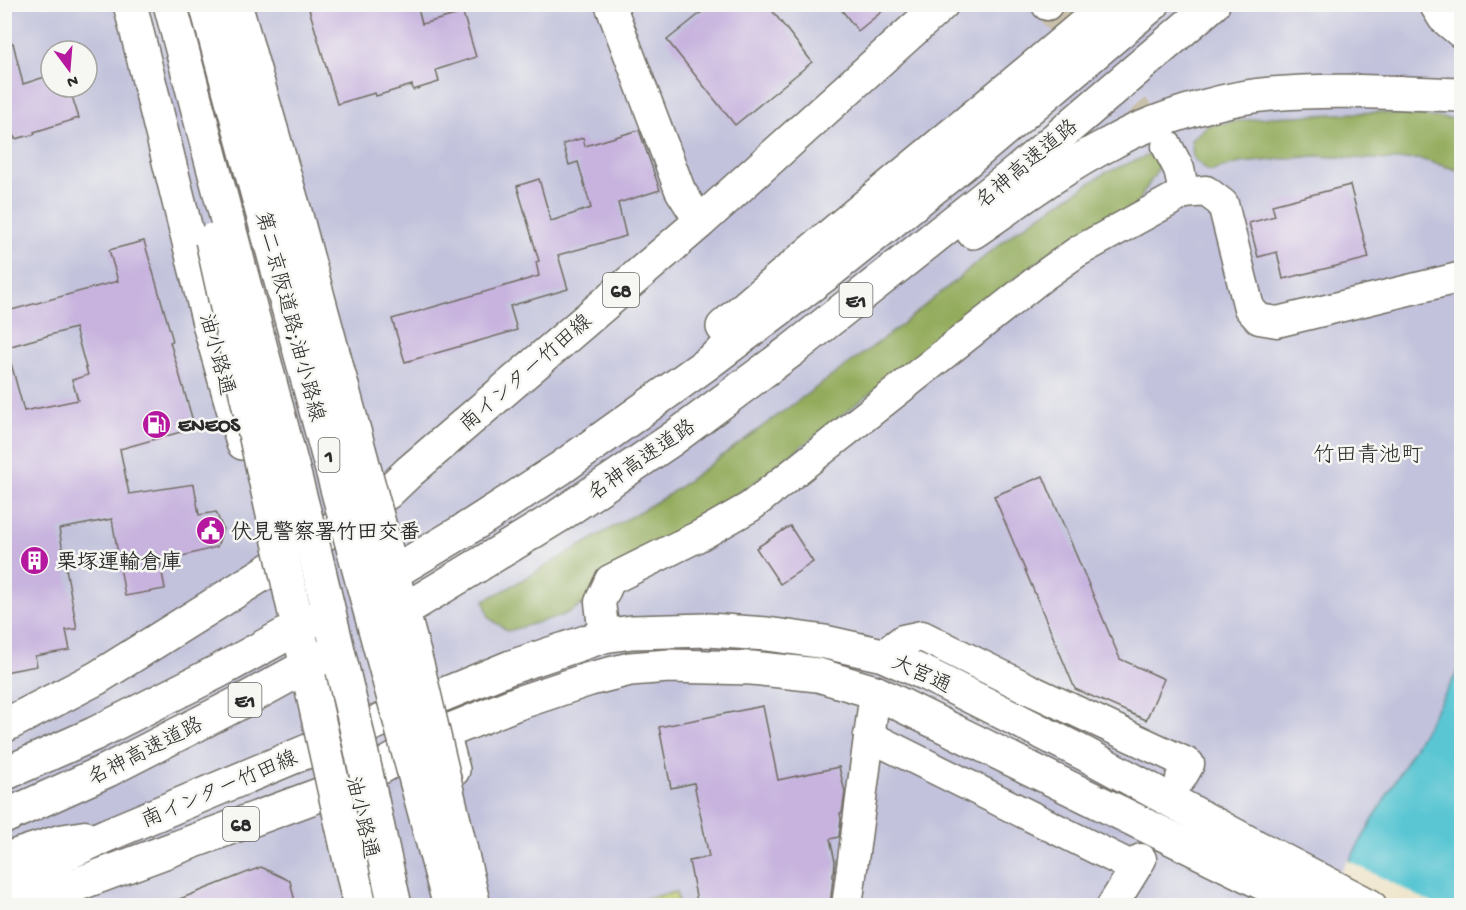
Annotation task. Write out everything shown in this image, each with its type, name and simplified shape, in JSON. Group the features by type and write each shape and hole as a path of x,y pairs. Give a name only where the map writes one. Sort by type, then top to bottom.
{"main road":[{"name":"油小路通","path":"130,4 214,342 241,437 334,688 383,906"},
{"path":"148,4 211,238 360,906"},
{"name":"第二京阪道路;油小路線","path":"170,4 314,549 357,729 395,906"},
{"name":"第二京阪道路;油小路線","path":"206,4 450,906"},
{"path":"235,4 295,212 418,668 474,906"},
{"path":"250,4 340,316 387,493 443,733 479,872 485,906"},
{"name":"南インター竹田線","path":"4,726 97,678 287,559 387,493 699,222 942,4"},
{"path":"561,468 765,289 1052,53 1108,4"},
{"name":"名神高速道路","path":"4,774 94,734 217,672 338,606 463,531 561,468 705,365 834,268 961,166 1153,4"},
{"name":"名神高速道路","path":"4,815 108,770 238,703 352,641 557,517 670,440 792,351 1019,170 1214,4"},
{"path":"1436,4 1444,17 1461,32"},
{"path":"670,440 737,398 1057,174 1138,129 1176,115 1268,94 1319,91 1461,95"},
{"name":"大宮通","path":"435,698 511,667 604,636 632,632 699,630 767,634 825,642 883,655 928,675 1085,754 1246,858 1309,906"},
{"name":"大宮通","path":"443,733 515,704 590,679 630,669 669,666 752,668 818,675 875,692 1246,858 1370,906"},
{"name":"南インター竹田線","path":"9,865 107,835 435,698"},
{"name":"南インター竹田線","path":"24,904 354,782 443,733"}],"street":[{"path":"610,4 680,190 699,222"},
{"path":"1167,146 1179,169 1184,194"},
{"path":"604,636 600,602 610,580 701,535 750,507 1043,276 1077,252 1184,194 1206,191 1223,204 1249,308 1259,320 1277,322 1461,277"},
{"path":"883,655 903,640 922,636 1189,764 1181,778"},
{"path":"847,906 875,692"},
{"path":"869,736 1138,863 1112,906"},
{"path":"4,815 9,865"}],"shaded area":[{"path":"5,5 1461,5 1461,905 5,906"}],"green space":[{"path":"1379,112 1461,119 1461,171 1420,159 1390,160 1316,156 1240,163 1209,172 1193,158 1191,140 1208,125 1271,117"},
{"path":"1149,155 1159,162 1157,171 1136,205 1080,233 1019,275 767,473 587,602 564,615 508,631 489,618 484,600 668,495 890,334 1016,231 1105,173"},
{"path":"676,892 679,905 616,905"}],"water":[{"path":"1461,666 1461,905 1324,905"}],"pier":[{"path":"1347,860 1438,906 1321,905"}],"building":[{"path":"325,4 417,4 422,24 463,13 476,57 436,70 439,82 413,90 412,85 376,96 375,93 337,104 309,9"},
{"path":"712,4 767,4 812,62 735,125 667,40"},
{"path":"837,4 891,4 858,31"},
{"path":"13,43 23,84 39,79 39,99 73,99 79,118 15,139 12,128 4,130 4,44"},
{"path":"639,130 660,190 618,203 626,236 558,255 568,289 510,306 517,330 405,362 392,319 539,276 536,262 539,261 517,186 539,179 551,221 591,208 578,162 569,165 563,144 583,138 585,146"},
{"path":"1350,185 1369,258 1283,279 1277,252 1258,257 1249,223 1275,216 1272,205"},
{"path":"144,241 195,428 120,449 129,494 194,484 199,515 216,512 223,529 217,547 160,562 165,589 125,596 112,519 59,529 77,629 66,630 70,650 35,656 37,666 4,672 4,364 11,363 24,411 78,400 72,380 88,375 75,328 4,348 4,312 118,281 109,250"},
{"path":"1043,476 1120,659 1164,679 1146,720 1075,689 994,496"},
{"path":"790,526 813,562 780,584 756,548"},
{"path":"763,706 778,780 839,767 845,792 842,813 840,813 839,837 830,839 835,861 830,906 698,906 689,861 709,857 694,783 671,788 659,727"},
{"path":"261,867 290,881 296,906 168,906 167,904"}],"tunnel":[{"path":"1047,5 1164,143"}],"place":[{"name":"ENEOS","path":"157,424"},
{"name":"伏見警察署竹田交番","path":"210,531"},
{"name":"栗塚運輸倉庫","path":"35,561"}],"district":[{"name":"竹田青池町","path":"1368,453"}]}
